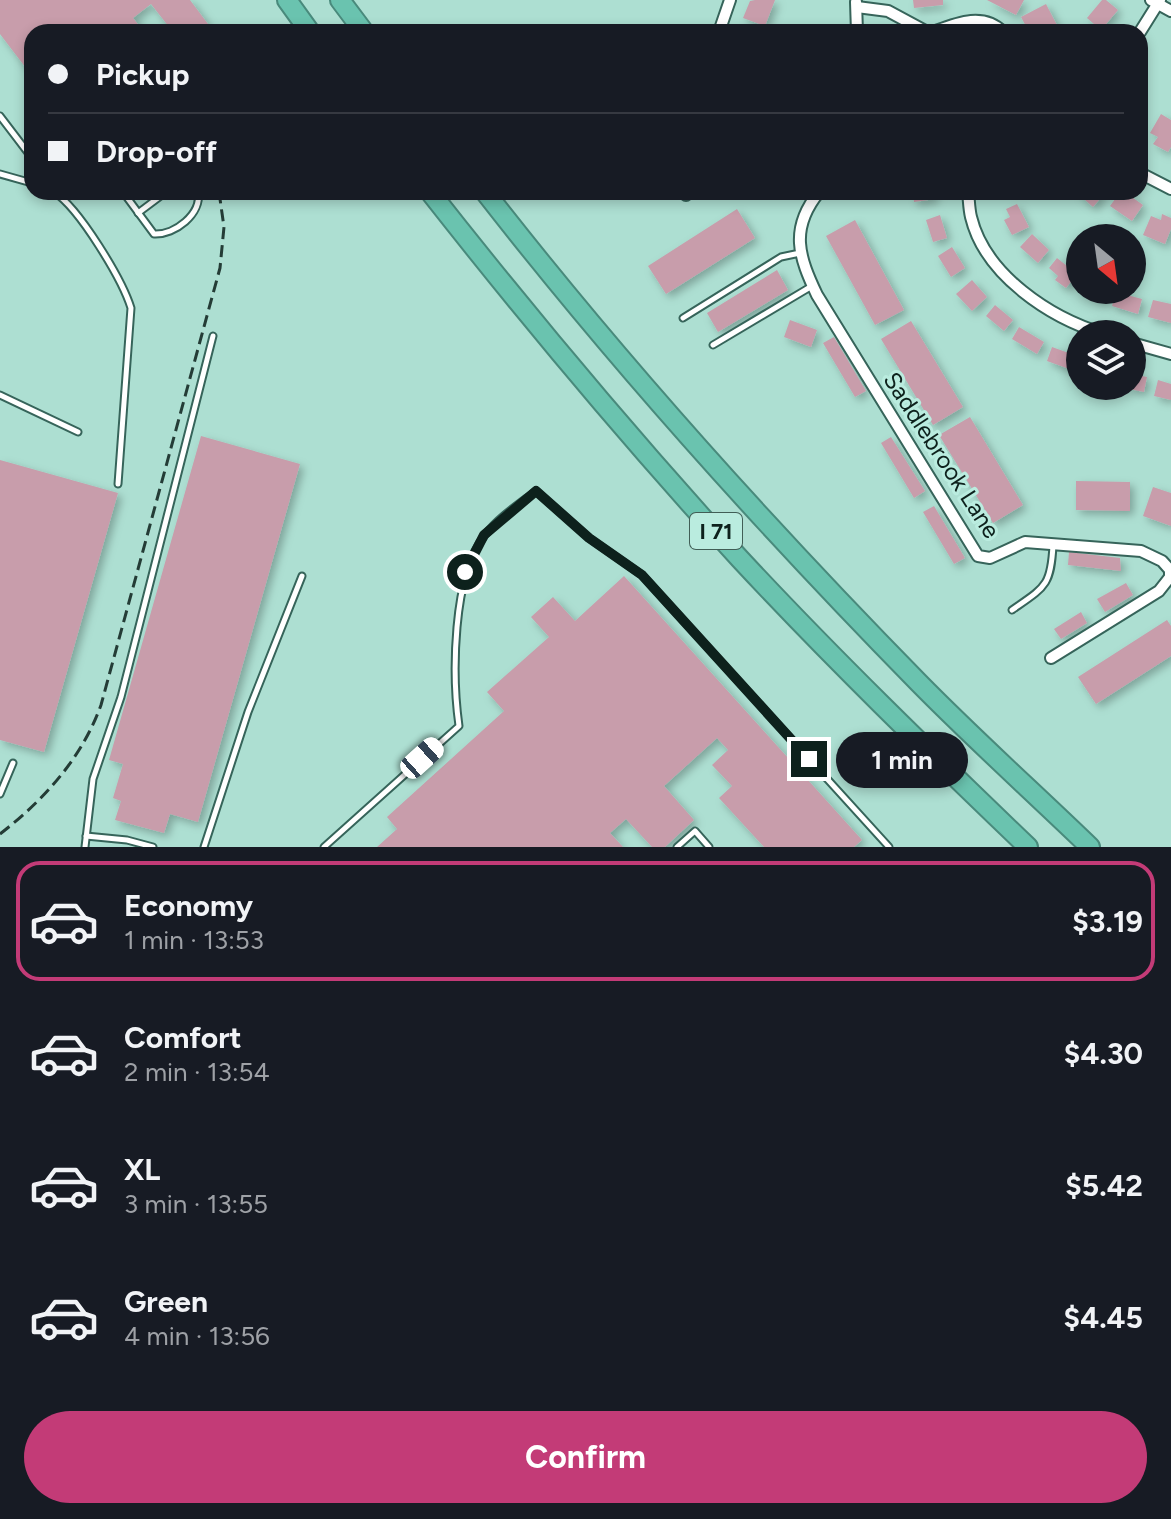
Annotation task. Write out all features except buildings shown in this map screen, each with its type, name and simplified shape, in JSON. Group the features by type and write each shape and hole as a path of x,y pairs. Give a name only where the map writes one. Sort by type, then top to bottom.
{"highway":[{"path":"287,0 304,24"},
{"path":"340,0 358,24"},
{"name":"I 71","path":"436,200 600,401 740,559 891,715 1028,847"},
{"name":"I 71","path":"491,200 632,373 772,529 921,685 1090,847"}],"street":[{"path":"722,24 730,0"},
{"path":"1144,24 1156,1 1171,11"},
{"path":"857,24 856,3 888,11 914,24"},
{"path":"953,24 967,19 993,24"},
{"path":"1148,177 1171,189"},
{"path":"800,253 800,228 811,200"},
{"path":"969,200 979,240 1005,275 1045,307 1069,320"},
{"name":"Saddlebrook Lane","path":"800,253 813,285 978,556 990,558 1025,542 1053,544 1141,551 1162,561 1170,570 1170,577 1159,591 1051,658"},
{"path":"1146,347 1171,354"}],"lane":[{"path":"0,116 24,148"},
{"path":"0,174 24,181"},
{"path":"65,200 125,287 131,308 118,484"},
{"path":"129,200 154,234 166,234 194,214 200,200"},
{"path":"138,213 155,200"},
{"path":"683,318 781,257 800,253"},
{"path":"713,345 813,285"},
{"path":"85,847 93,779 121,697 213,336"},
{"path":"0,395 78,432"},
{"path":"324,847 459,726 454,688 465,572 484,535 536,491 589,538 642,575 889,847"},
{"path":"1012,610 1040,590 1051,572 1053,544"},
{"path":"204,847 248,712 302,576"},
{"path":"0,794 13,763"},
{"path":"677,847 695,831 709,847"},
{"path":"86,836 127,840 153,847"}],"railway":[{"path":"0,834 32,807 60,777 83,743 101,705 220,268 224,227 220,200"}],"route":[{"path":"465,572 484,535 536,491 589,538 642,575 809,759"}]}
